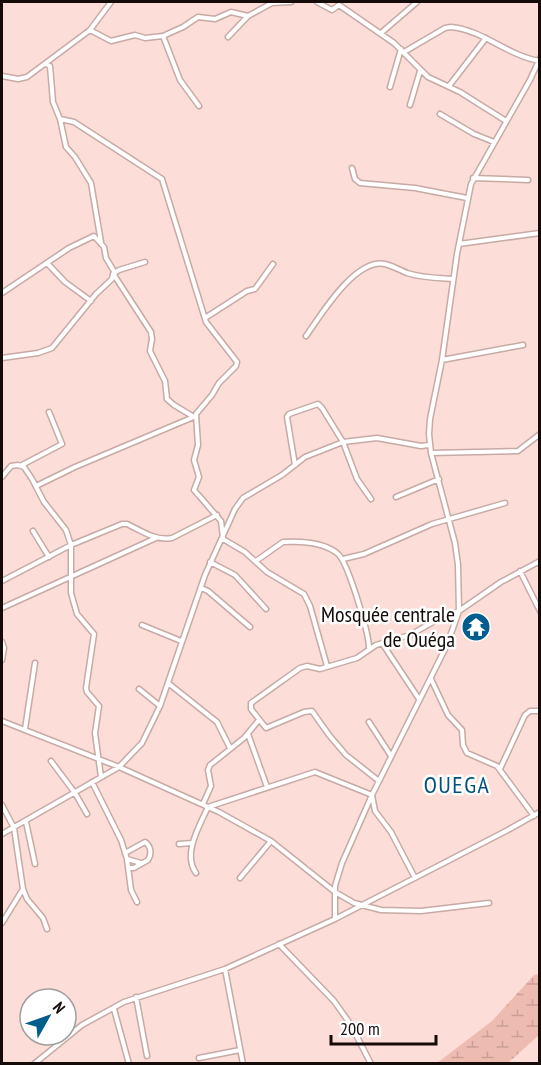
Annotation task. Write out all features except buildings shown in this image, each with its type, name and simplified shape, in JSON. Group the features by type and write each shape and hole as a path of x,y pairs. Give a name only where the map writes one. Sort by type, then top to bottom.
{"street":[{"path":"2,76 22,79 43,66 90,30 111,2"},
{"path":"228,37 249,16 272,3 291,2"},
{"path":"317,2 332,10 339,5 381,33 433,81 449,86 506,121"},
{"path":"381,33 417,2"},
{"path":"90,30 111,40 135,35 145,38 164,36 198,17 215,19 231,12 249,16"},
{"path":"335,919 335,892 339,871 372,795 454,628 459,611 458,565 449,518 429,445 430,419 442,360 467,198 473,178 539,60 514,53 486,38 451,27 403,51 390,87"},
{"path":"164,36 180,80 199,106"},
{"path":"449,86 486,38"},
{"path":"43,66 47,64 50,66 53,102 60,119 66,147 91,183 100,242"},
{"path":"410,105 420,70"},
{"path":"440,114 474,134 494,142"},
{"path":"60,119 74,122 162,178 205,318 238,363 219,382 212,395 194,416 198,441 194,460 198,477 194,490 222,524 223,539"},
{"path":"352,168 360,183 422,189 467,198"},
{"path":"473,178 528,180"},
{"path":"459,244 540,233"},
{"path":"2,293 69,248 94,236 104,247 106,258 114,274 152,332 150,351 165,381 169,401 194,416"},
{"path":"2,358 38,353 52,348 114,274 145,262"},
{"path":"46,263 65,282 91,301"},
{"path":"306,336 346,283 377,263 386,264 420,277 453,279"},
{"path":"205,318 247,291 255,289 273,264"},
{"path":"442,360 523,345"},
{"path":"295,465 287,417 289,414 312,405 320,405 343,442 357,479 371,498"},
{"path":"2,477 11,466 21,466 62,444 49,412"},
{"path":"36,486 194,416"},
{"path":"431,453 518,451 540,434"},
{"path":"2,834 119,767 142,743 160,706 210,562 243,498 310,454 343,442 377,438 421,446 429,445"},
{"path":"21,466 26,469 44,502 66,530 71,545 70,588 77,614 94,634 86,688 99,706 95,727 101,777"},
{"path":"396,497 439,479"},
{"path":"343,559 364,554 415,530 449,518 505,503"},
{"path":"2,608 156,538 172,538 217,516"},
{"path":"2,581 71,545 122,524 127,524 156,538"},
{"path":"33,531 49,557"},
{"path":"223,539 245,552 267,572 306,596 327,666"},
{"path":"256,561 283,542 321,546 338,553 343,559 357,597 369,648"},
{"path":"379,781 346,755 312,711 304,712 268,728 259,720 250,706 254,700 300,668 307,666 320,669 357,658 369,648 410,635 442,617 459,611 520,571 540,561"},
{"path":"210,562 235,576 266,609"},
{"path":"520,571 540,611"},
{"path":"201,588 208,591 250,627"},
{"path":"142,626 181,641"},
{"path":"2,642 4,648 2,660"},
{"path":"382,643 419,699"},
{"path":"26,729 34,663"},
{"path":"430,678 448,715 462,730 463,745 467,753 493,763 534,816"},
{"path":"167,683 217,722 230,748"},
{"path":"140,689 160,706"},
{"path":"500,770 525,715 530,711 540,711"},
{"path":"196,873 191,864 192,843 211,786 208,770 210,765 248,734 259,720"},
{"path":"2,721 98,758 206,806 271,841 335,892 359,905 381,910 421,911 489,903"},
{"path":"369,722 391,757"},
{"path":"248,734 267,787"},
{"path":"51,761 75,793 87,814"},
{"path":"206,806 315,772 372,795"},
{"path":"92,782 115,827 126,856 131,890 137,902"},
{"path":"372,795 375,811 391,832 415,878"},
{"path":"2,805 14,828 23,889 27,899 43,918 48,929"},
{"path":"34,1064 82,1024 136,997 225,969 335,919 540,812"},
{"path":"26,822 35,864"},
{"path":"240,878 271,841"},
{"path":"126,856 143,843 147,843 151,855 148,860 134,868 128,868"},
{"path":"178,844 192,843"},
{"path":"126,856 141,863"},
{"path":"2,923 23,889"},
{"path":"279,944 334,1001 351,1025 371,1064"},
{"path":"225,969 243,1063"},
{"path":"136,997 147,1056"},
{"path":"114,1009 129,1064"},
{"path":"199,1058 240,1050"}],"green space":[{"path":"539,974 539,1035 508,1063 437,1063 492,1021 534,975"}],"place":[{"name":"Mosquée centrale de Ouéga","path":"476,627"}],"district":[{"name":"OUEGA","path":"457,785"}]}
